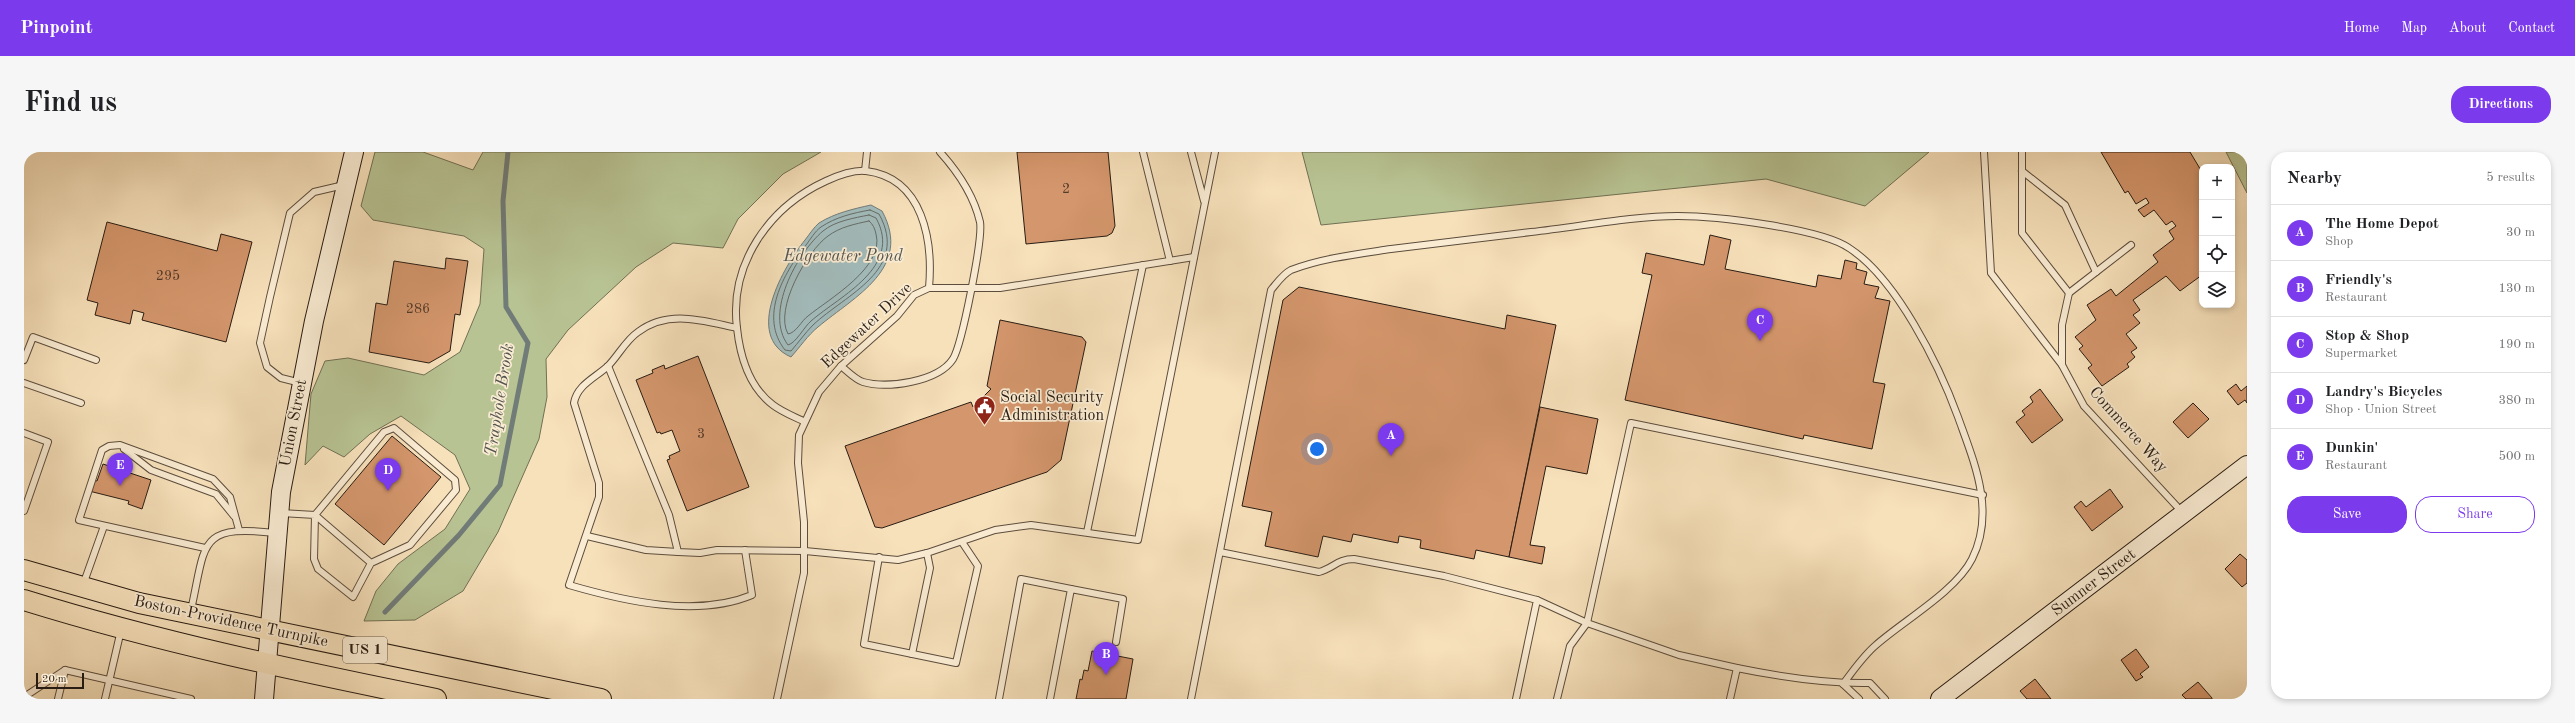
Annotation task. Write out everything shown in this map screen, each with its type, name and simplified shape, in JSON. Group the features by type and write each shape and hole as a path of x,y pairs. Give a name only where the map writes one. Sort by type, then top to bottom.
{"main road":[{"name":"Union Street","path":"264,699 277,533 287,458 314,321 354,152"},
{"name":"Sumner Street","path":"1940,699 2247,465"},
{"name":"US 1","path":"24,570 83,587"},
{"name":"Boston-Providence Turnpike","path":"83,587 121,598 191,614 270,629 601,699"},
{"name":"Boston-Providence Turnpike","path":"24,600 121,629 267,664 436,699"}],"lane":[{"path":"865,171 867,152"},
{"path":"841,366 862,382 886,384 920,380 937,372 953,359 972,289 978,254 980,224 973,201 954,168 940,152"},
{"path":"1143,152 1170,261"},
{"path":"1191,152 1205,204"},
{"path":"587,536 646,550 678,552 745,550 805,552 879,557 898,560 927,553 995,530 1031,525 1138,540 1215,152"},
{"path":"1984,152 1991,273 2062,365"},
{"path":"2022,152 2022,233 2069,293 2131,245"},
{"name":"Edgewater Drive","path":"777,699 804,573 805,552 798,463 799,435 819,392 841,366 897,316 914,296 929,288 930,249 926,224 915,204 904,190 886,175 865,171 837,177 807,190 794,198 764,228 749,252 741,274 736,297 737,328 742,357 759,391 773,405 805,422"},
{"path":"2022,171 2065,205 2096,272"},
{"path":"302,384 281,378 267,367 260,343 290,213 314,192 345,185"},
{"path":"1191,699 1271,290 1288,271 1339,256 1458,240 1674,216 1712,217 1811,234 1847,246 1865,260 1899,303 1922,339 1948,389 1980,477 1983,494 1981,528 1972,558 1955,581 1874,646 1843,684"},
{"path":"929,288 1000,288 1194,258"},
{"path":"1088,532 1143,265"},
{"name":"Commerce Way","path":"2069,293 2062,325 2062,365 2084,406 2184,514"},
{"path":"737,328 688,318 673,317 658,320 637,332 608,366 576,392 574,403 599,483 599,497 587,536 569,585 621,600 675,606 740,600 752,595 745,550"},
{"path":"24,360 33,337 96,360"},
{"path":"608,366 669,515 678,552"},
{"path":"24,383 81,403"},
{"path":"1557,699 1570,646 1587,623 1631,423 1983,494"},
{"path":"394,428 455,480 456,490 410,546 371,563 353,596 318,569 314,559 315,515 384,432 394,428"},
{"path":"24,433 48,442 24,511"},
{"path":"205,548 79,520 102,450 109,446 120,446 213,479 230,497 239,530"},
{"path":"120,446 151,470 216,494 229,506 239,530"},
{"path":"279,513 315,515 371,563"},
{"path":"83,587 104,526"},
{"path":"191,614 205,548 214,536 239,530 277,533"},
{"path":"879,557 864,644 956,663 978,566 962,542"},
{"path":"1220,552 1319,572 1328,569 1342,559 1354,559 1444,576 1537,600 1587,623 1679,655 1770,675 1843,684 1870,683 1885,699"},
{"path":"912,654 930,568 927,553"},
{"path":"999,699 1021,579 1123,599 1116,642"},
{"path":"1050,699 1071,589"},
{"path":"1516,699 1537,600"},
{"path":"106,699 121,629"},
{"path":"1730,699 1737,668"},
{"path":"58,699 66,670"},
{"path":"24,698 66,670 175,697 191,699"},
{"path":"1843,684 1859,699"}],"green space":[{"path":"375,152 423,152 473,170 483,152 821,152 783,174 738,219 723,248 673,243 636,267 568,330 546,359 547,397 539,439 498,532 463,591 415,620 364,621 376,591 398,564 445,529 470,489 455,455 401,416 370,434 344,457 323,446 305,465 311,394 325,361 348,358 424,375 460,352 480,304 484,249 464,236 373,220 361,206"},
{"path":"1302,152 1929,152 1865,206 1766,179 1321,225"},
{"path":"2226,152 2247,152 2247,193 2235,170 2235,164 2232,164"}],"water":[{"name":"Edgewater Pond","path":"871,205 882,211 890,231 890,249 885,265 876,279 863,292 814,330 791,357 777,347 770,334 769,318 772,300 787,266 813,229 819,223 838,214"}],"building":[{"path":"1017,152 1108,152 1115,226 1112,233 1107,236 1026,244"},
{"path":"2101,152 2190,152 2199,167 2199,277 2180,291 2166,276 2133,300 2140,310 2133,315 2140,323 2126,334 2137,348 2131,352 2135,357 2127,364 2129,367 2102,386 2088,368 2092,365 2079,349 2083,346 2075,337 2096,320 2087,305 2111,289 2116,296 2158,262 2153,255 2174,239 2169,231 2176,226 2172,221 2166,225 2154,210 2144,217 2138,210 2149,203 2146,198 2136,204 2128,191 2125,193"},
{"path":"107,222 217,251 221,234 252,242 226,342 142,320 144,313 133,310 130,324 95,315 98,303 87,300"},
{"path":"1710,235 1731,240 1725,269 1816,287 1818,275 1841,279 1845,260 1857,263 1856,269 1867,272 1864,284 1879,287 1875,298 1890,301 1873,382 1885,384 1872,449 1804,435 1803,439 1625,400 1652,275 1642,273 1646,253 1704,265"},
{"path":"446,258 468,261 460,315 455,314 450,351 429,363 369,352 376,303 387,305 394,261 445,269"},
{"path":"1299,287 1505,329 1507,315 1556,325 1509,557 1476,550 1474,559 1420,548 1421,540 1399,536 1398,543 1353,534 1351,542 1323,536 1318,557 1265,546 1272,512 1242,506 1283,300"},
{"name":"Social Security Administration","path":"1000,320 1082,337 1086,342 1061,460 1047,472 882,528 875,527 845,446 971,402 973,407 991,389 987,386"},
{"path":"698,356 749,487 687,511 667,460 670,459 669,456 680,451 672,430 661,434 660,432 657,433 636,380 653,373 652,370 664,365 665,369"},
{"path":"2236,384 2241,391 2247,386 2247,403 2245,400 2238,405 2227,391"},
{"path":"2040,389 2063,420 2032,443 2016,422 2025,415 2022,411 2033,402 2030,397"},
{"path":"2193,403 2209,419 2188,438 2173,422"},
{"path":"1540,407 1598,419 1587,474 1546,466 1530,545 1545,547 1542,564 1509,557"},
{"path":"392,436 441,477 384,545 335,504"},
{"path":"103,464 151,480 142,509 128,504 129,501 89,491 93,480 97,481"},
{"path":"2110,489 2123,507 2092,531 2074,507 2081,501 2086,507"},
{"path":"2240,554 2247,560 2247,583 2242,587 2225,569"},
{"path":"2136,649 2149,667 2140,674 2143,677 2136,681 2121,660"},
{"path":"1092,651 1133,659 1126,699 1076,699 1080,679 1082,680 1084,670 1088,671"},
{"path":"2035,679 2051,699 2027,699 2020,691"},
{"path":"2198,682 2212,699 2186,699 2182,695"}],"waterway":[{"name":"Traphole Brook","path":"385,612 459,535 500,485 528,343 506,307 503,201 508,152"}],"place":[{"name":"Stop & Shop","path":"1760,341"},
{"name":"Social Security Administration","path":"985,426"},
{"name":"The Home Depot","path":"1391,456"},
{"name":"Dunkin'","path":"120,486"},
{"name":"Landry's Bicycles","path":"388,491"},
{"name":"Friendly's","path":"1106,675"}]}
